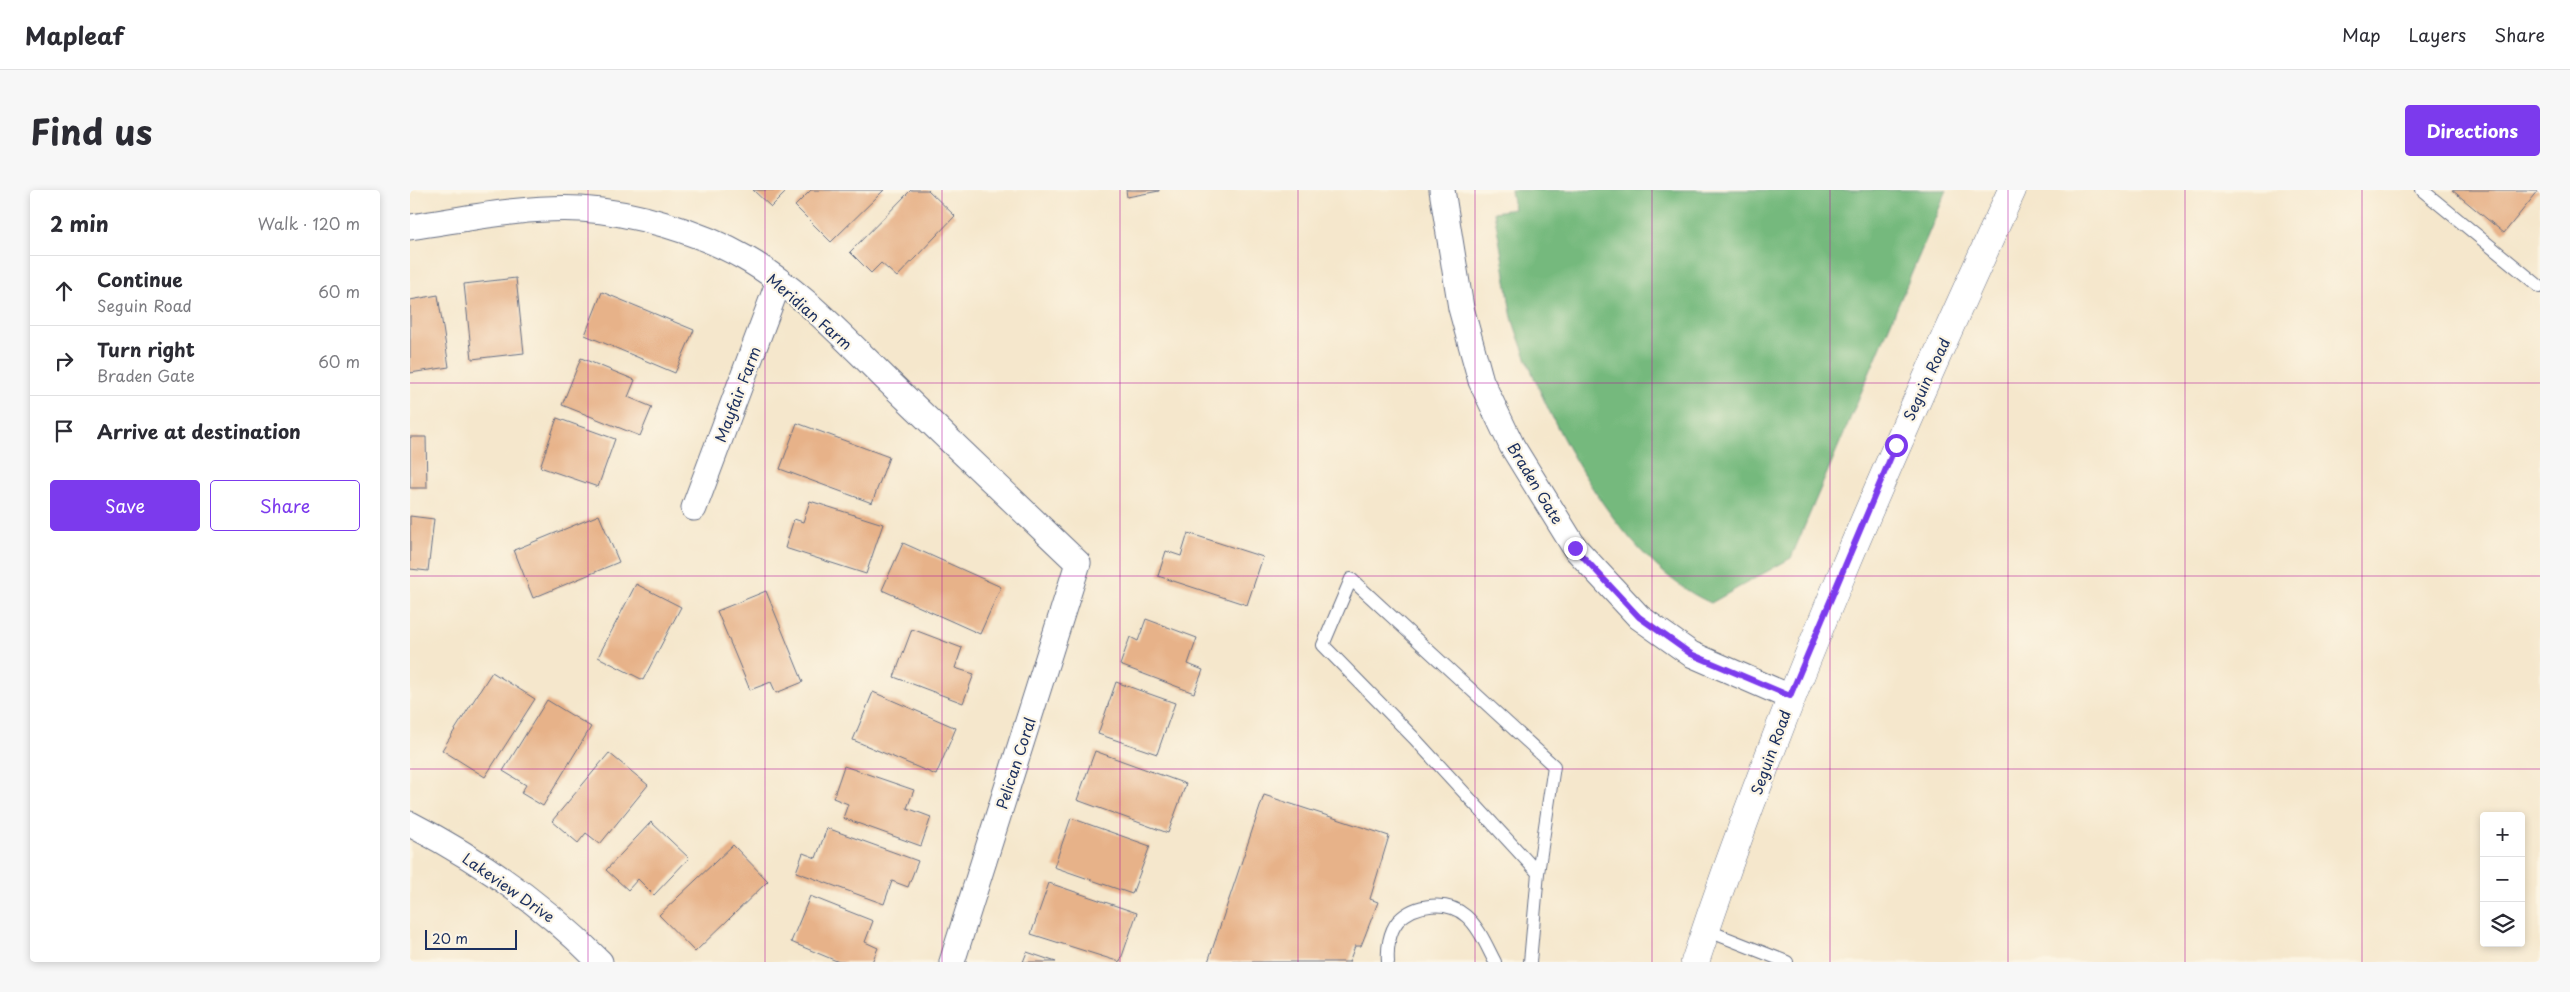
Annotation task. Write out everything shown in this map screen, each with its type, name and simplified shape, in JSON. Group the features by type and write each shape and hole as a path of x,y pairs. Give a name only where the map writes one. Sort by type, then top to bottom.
{"main road":[{"name":"Seguin Road","path":"1695,962 1790,696 1896,445 2012,190"}],"street":[{"name":"Braden Gate","path":"1442,190 1460,308 1481,381 1512,446 1575,548 1639,617 1691,654 1790,696"},
{"name":"Meridian Farm","path":"410,228 538,210 579,200 697,237 744,258 779,281 858,352 1078,564"},
{"name":"Mayfair Farm","path":"694,508 779,281"},
{"name":"Pelican Coral","path":"952,962 1078,564"},
{"name":"Lakeview Drive","path":"410,824 495,874 567,928 600,962"}],"lane":[{"path":"2422,190 2540,287"},
{"path":"1530,962 1538,872 1554,766 1351,579 1323,645 1414,738 1538,872"},
{"path":"1388,962 1387,952 1390,936 1398,921 1423,907 1450,906 1466,916 1478,930 1495,962"},
{"path":"1706,930 1787,962"}],"green space":[{"path":"1511,190 1947,190 1791,558 1711,603 1677,583 1646,555 1616,521 1589,483 1565,442 1544,401 1527,361 1513,320 1494,212 1514,209"}],"building":[{"path":"753,190 788,190 771,207"},
{"path":"811,190 884,190 831,242 795,206"},
{"path":"911,190 928,190 955,216 897,277 881,263 871,273 850,252"},
{"path":"1126,190 1159,190 1159,191 1127,197"},
{"path":"2452,190 2539,190 2504,233"},
{"path":"516,278 524,353 472,359 464,284"},
{"path":"602,292 694,330 675,373 585,335"},
{"path":"438,295 449,367 410,373 410,300"},
{"path":"581,358 635,380 628,397 652,407 640,436 562,405"},
{"path":"557,418 615,439 598,487 540,467"},
{"path":"797,423 889,457 872,503 780,469"},
{"path":"410,437 426,437 427,488 410,488"},
{"path":"810,501 883,524 866,574 785,548 794,519 803,522"},
{"path":"599,515 619,562 533,598 514,550"},
{"path":"410,516 434,519 428,571 410,569"},
{"path":"1188,533 1263,557 1247,605 1158,576 1166,551 1181,556"},
{"path":"903,543 1001,587 980,634 882,590"},
{"path":"636,584 681,607 643,680 598,657"},
{"path":"766,591 803,682 776,693 771,682 750,690 717,611"},
{"path":"1146,619 1197,638 1188,664 1203,670 1194,693 1120,665 1130,637 1138,641"},
{"path":"912,629 962,648 955,668 974,674 963,703 894,677"},
{"path":"492,672 535,699 485,777 442,750"},
{"path":"1116,682 1175,703 1157,754 1098,734"},
{"path":"873,692 956,728 936,775 853,740"},
{"path":"547,700 591,727 543,806 521,793 526,785 503,771"},
{"path":"1095,751 1186,784 1168,833 1077,800"},
{"path":"609,753 648,785 600,844 586,833 578,843 552,821"},
{"path":"844,766 914,790 907,808 931,817 921,846 843,818 848,804 833,798"},
{"path":"1264,795 1389,836 1370,899 1378,902 1361,946 1355,946 1349,962 1208,962"},
{"path":"1071,818 1150,846 1132,894 1054,867"},
{"path":"651,822 689,858 654,895 638,879 628,890 606,870"},
{"path":"827,828 918,861 908,887 892,881 884,904 796,872 803,853 816,858"},
{"path":"733,845 768,881 695,952 659,915"},
{"path":"1049,883 1137,913 1120,962 1031,934"},
{"path":"810,896 873,921 865,942 878,948 872,962 839,962 791,942"},
{"path":"1027,952 1056,962 1023,962"}],"route":[{"path":"1575,548 1639,617 1691,654 1790,696 1896,445"}]}
